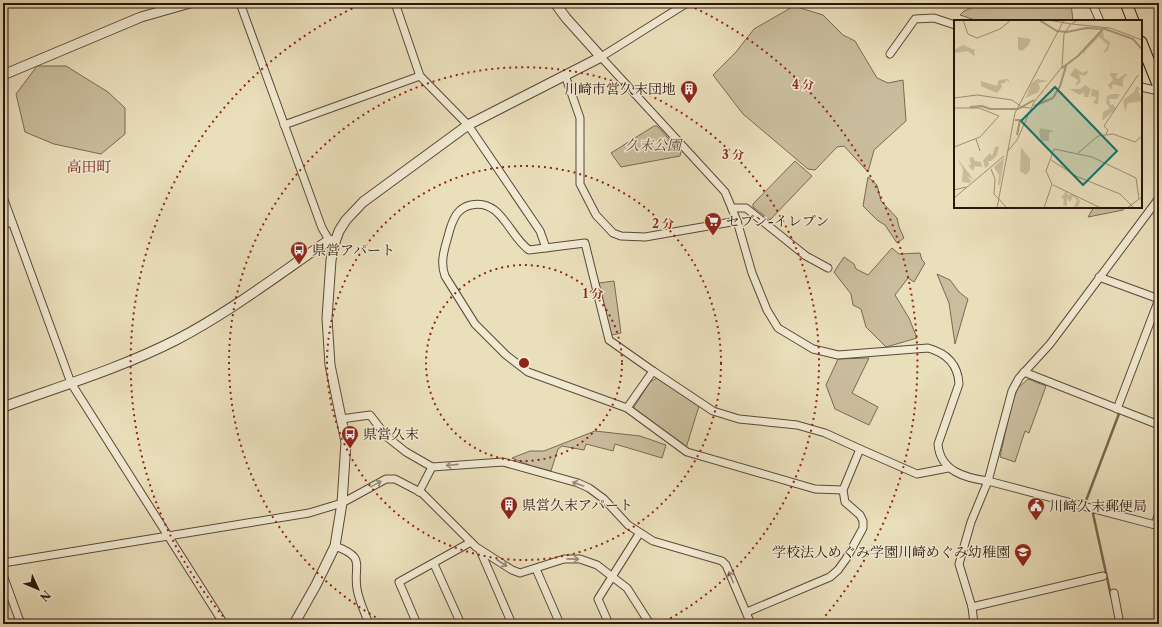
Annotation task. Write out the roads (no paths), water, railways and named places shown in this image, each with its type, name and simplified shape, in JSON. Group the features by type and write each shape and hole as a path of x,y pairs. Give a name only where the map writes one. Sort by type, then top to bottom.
{"main road":[{"path":"1126,3 1133,20"},
{"path":"1142,44 1159,87"}],"street":[{"path":"3,75 141,17 190,3"},
{"path":"240,3 322,228 332,241 327,334 330,365 346,442 342,503 335,546 316,585 294,624"},
{"path":"395,3 420,76 468,125 540,231 546,248"},
{"path":"555,3 600,57 725,192 732,208 752,273 767,310 778,328 789,336 813,349 838,355 928,348 937,351 952,362 958,376 959,384 938,444 938,454 948,468 968,478 988,480 1157,525 1159,512"},
{"path":"3,407 137,358 176,340 212,319 332,241 346,220 363,202 468,125 600,57 687,3"},
{"path":"1092,3 1100,20"},
{"path":"890,54 916,19 934,18 954,25"},
{"path":"565,75 580,118 580,184 596,214 613,233 621,236 644,238 736,221"},
{"path":"284,125 420,76"},
{"path":"1142,87 1159,91"},
{"path":"3,197 71,382 224,624"},
{"path":"974,624 972,607 959,564 971,522 988,480 1007,404 1019,378 1050,344 1159,198"},
{"path":"843,490 815,489 687,452 627,408 528,372 506,355 471,319 442,269 442,259 455,215 465,206 477,204 491,207 500,215 520,244 529,250 585,243 587,245 609,340 713,411 739,419 804,427 825,433 917,474 948,468"},
{"path":"732,208 746,208 806,256 828,268"},
{"path":"3,225 12,222"},
{"path":"1100,277 1159,299 1118,409"},
{"path":"627,408 653,371"},
{"path":"1024,372 1159,426"},
{"path":"341,418 370,415 388,437 406,452 432,467 504,462 578,483 589,488 604,499 628,525 639,534 652,541 722,561 726,564 751,624"},
{"path":"747,612 830,576 838,570 846,559 863,528 863,521 860,515 845,502 843,490 860,449"},
{"path":"419,492 432,467"},
{"path":"3,563 309,513 342,503 386,479 395,479 419,492 480,550 520,573 564,559 580,559 597,565 627,588 650,624"},
{"path":"609,624 598,599 639,534"},
{"path":"417,624 399,582 434,564 471,542"},
{"path":"335,546 349,552 354,556 358,572 356,581 357,592 369,624"},
{"path":"480,550 512,624"},
{"path":"434,564 461,624"},
{"path":"536,569 560,624"},
{"path":"3,575 19,622"},
{"path":"972,607 1103,576"},
{"path":"1114,593 1120,624"}],"waterway":[{"path":"1084,506 1120,411"},
{"path":"1092,509 1111,596"}],"place":[{"name":"川崎市営久末団地","path":"689,104"},
{"name":"セブン-イレブン","path":"713,236"},
{"name":"県営アパート","path":"299,265"},
{"name":"県営久末","path":"350,449"},
{"name":"県営久末アパート","path":"509,520"},
{"name":"川崎久末郵便局","path":"1036,521"},
{"name":"学校法人めぐみ学園川崎めぐみ幼稚園","path":"1023,567"}],"district":[{"name":"高田町","path":"89,167"}],"park label":[{"name":"久末公園","path":"653,145"}]}
